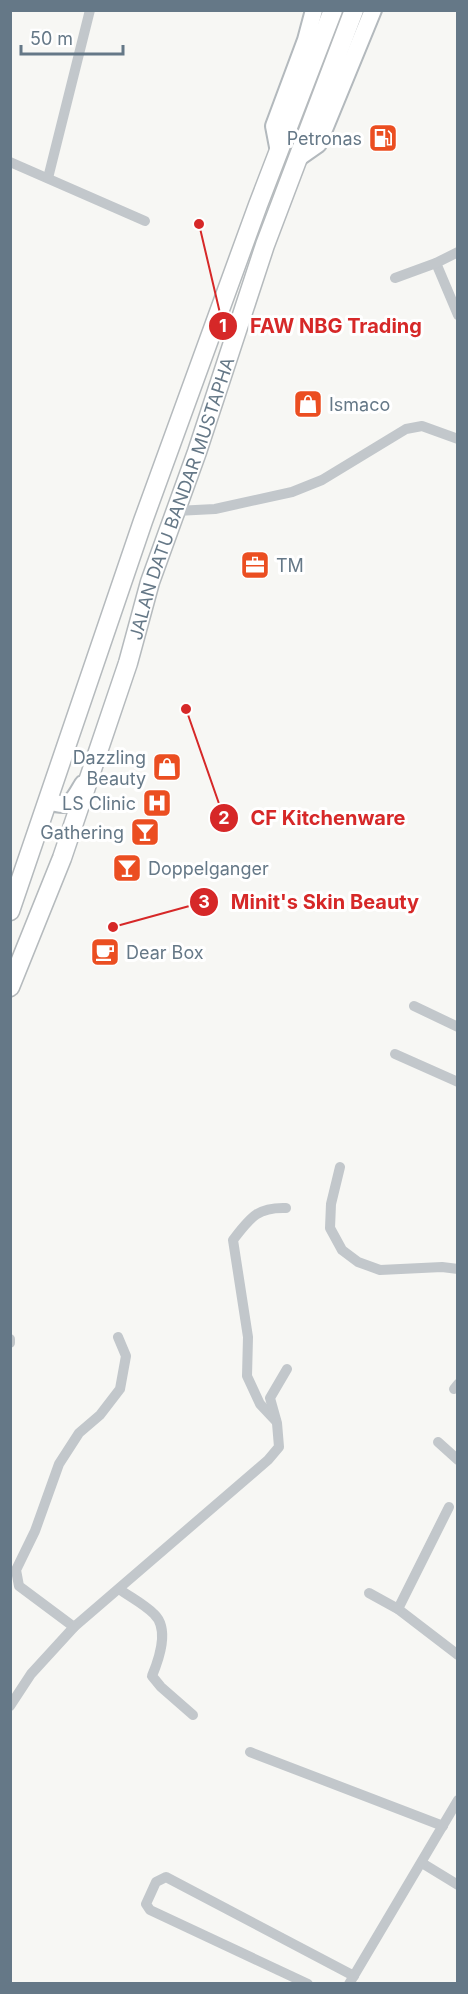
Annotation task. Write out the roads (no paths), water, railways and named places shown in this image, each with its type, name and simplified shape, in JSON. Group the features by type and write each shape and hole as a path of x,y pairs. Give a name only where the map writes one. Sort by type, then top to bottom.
{"highway":[{"name":"JALAN DATU BANDAR MUSTAPHA","path":"10,911 143,521 333,10"},
{"name":"JALAN DATU BANDAR MUSTAPHA","path":"10,987 62,858 128,663 150,582 265,245 354,10"}],"main road":[{"path":"279,152 274,126 306,40 314,10"},
{"path":"298,158 318,144 373,10"},
{"path":"49,801 65,805 72,802 92,768"}],"street":[{"path":"48,178 90,10"},
{"path":"10,162 145,221"},
{"path":"395,278 458,252"},
{"path":"436,263 458,315"},
{"path":"176,511 215,509 292,492 322,480 406,429 422,426 458,439"},
{"path":"414,1006 458,1027"},
{"path":"395,1054 458,1082"},
{"path":"340,1167 331,1204 330,1228 342,1250 358,1262 380,1270 442,1267 458,1269"},
{"path":"278,1423 260,1404 248,1376 248,1337 233,1240 249,1219 269,1208 286,1208"},
{"path":"74,1627 19,1586 16,1570 35,1531 59,1464 80,1433 100,1415 120,1389 126,1356 117,1337"},
{"path":"10,1706 31,1674 74,1627 268,1460 279,1447 278,1423 270,1398 287,1369"},
{"path":"438,1442 458,1460"},
{"path":"398,1610 449,1507"},
{"path":"119,1589 155,1615 162,1632 159,1660 152,1676 193,1715"},
{"path":"369,1593 398,1610 458,1655"},
{"path":"250,1752 443,1826"},
{"path":"308,1983 150,1910 147,1904 156,1882 166,1877 352,1980 458,1800"},
{"path":"422,1863 458,1885"}],"place":[{"name":"Petronas","path":"383,138"},
{"name":"FAW NBG Trading","path":"199,224"},
{"name":"Ismaco","path":"308,404"},
{"name":"TM","path":"255,565"},
{"name":"CF Kitchenware","path":"186,709"},
{"name":"Dazzling Beauty","path":"167,767"},
{"name":"LS Clinic","path":"157,803"},
{"name":"Gathering","path":"145,832"},
{"name":"Doppelganger","path":"127,868"},
{"name":"Minit's Skin Beauty","path":"113,927"},
{"name":"Dear Box","path":"105,952"}]}
